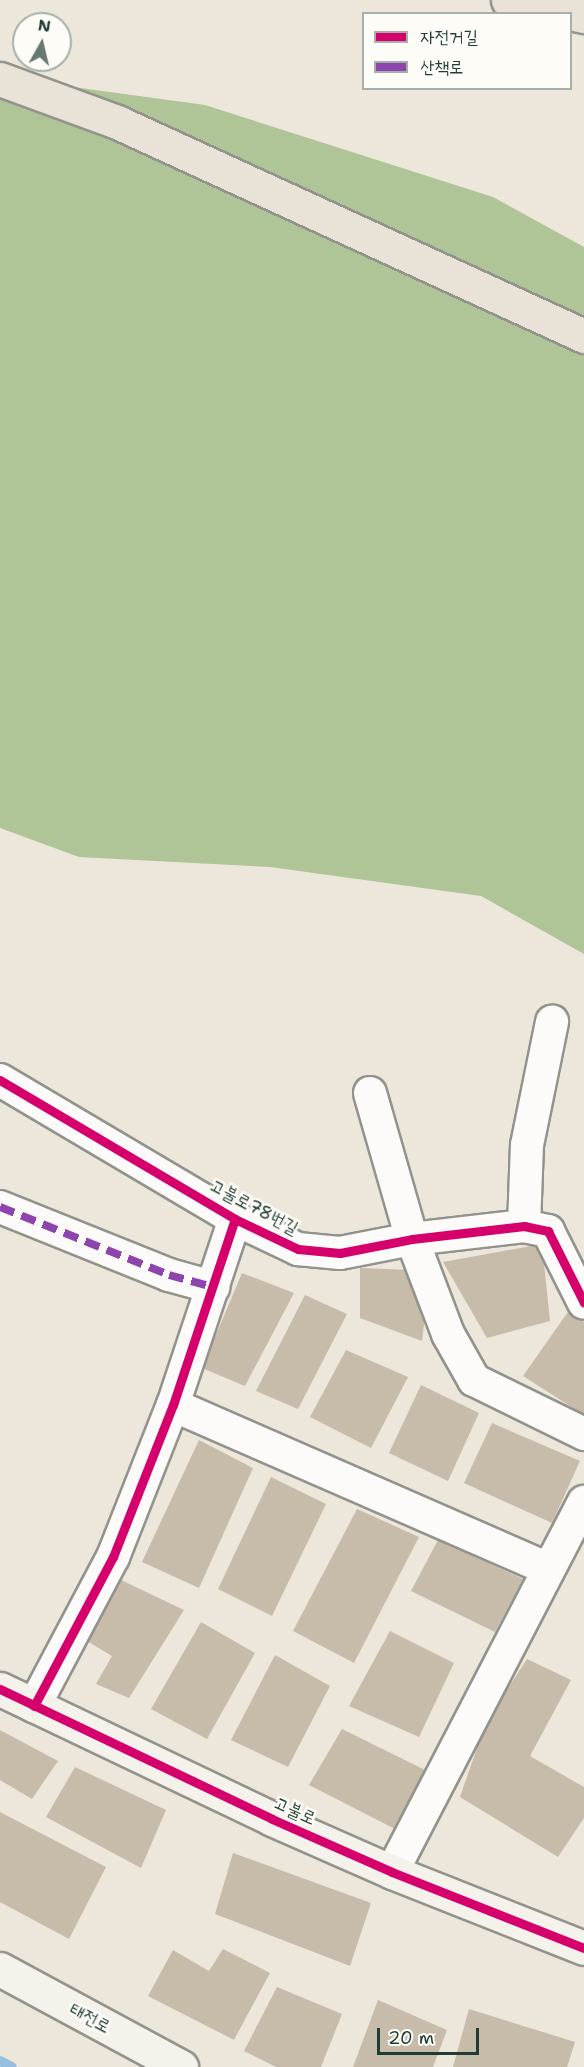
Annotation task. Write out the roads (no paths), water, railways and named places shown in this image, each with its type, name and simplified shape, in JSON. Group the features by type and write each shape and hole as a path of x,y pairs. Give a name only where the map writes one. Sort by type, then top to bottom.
{"highway":[{"path":"508,0 565,12"},
{"path":"0,79 117,122 584,336"}],"street":[{"path":"524,1226 526,1145 552,1023"},
{"name":"고불로78번길","path":"0,1080 236,1219 298,1249 340,1253 412,1239 524,1226 548,1231 584,1303"},
{"path":"370,1093 412,1239 448,1334 474,1380 584,1434"},
{"path":"0,1207 169,1275 213,1287"},
{"path":"34,1706 113,1557 172,1405 236,1219"},
{"path":"172,1405 549,1569"},
{"path":"392,1872 584,1502"},
{"name":"고불로","path":"0,1689 392,1872 584,1947"},
{"name":"태전로","path":"0,1969 181,2067"}],"waterway":[{"path":"0,2061 12,2067"}]}
